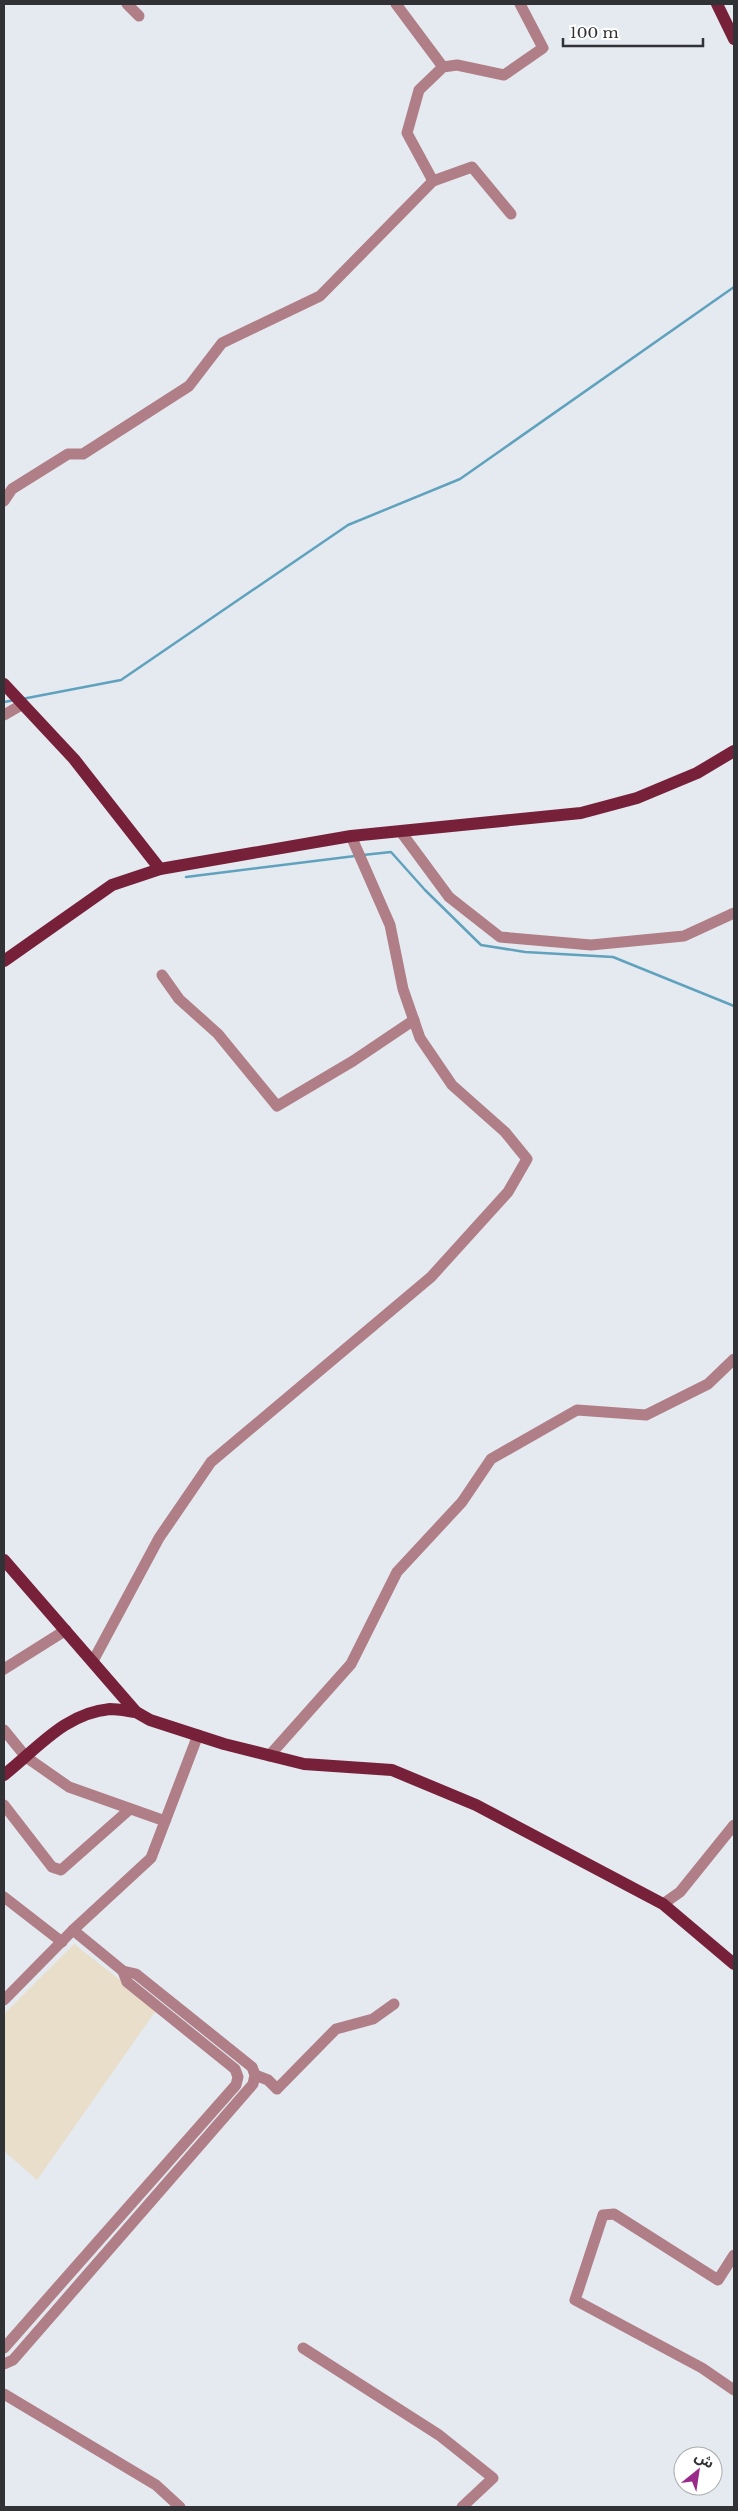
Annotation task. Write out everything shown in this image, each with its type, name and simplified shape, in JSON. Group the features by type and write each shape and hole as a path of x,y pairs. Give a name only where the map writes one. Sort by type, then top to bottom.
{"main road":[{"path":"717,4 734,39"},
{"path":"4,684 74,759 160,869"},
{"path":"4,961 112,884 160,869 351,836 582,813 637,798 697,773 734,751"},
{"path":"4,1560 136,1712 150,1720 269,1756 304,1764 392,1770 476,1805 663,1904 734,1964"},
{"path":"4,1775 63,1723 110,1709 136,1712"}],"street":[{"path":"127,4 139,16"},
{"path":"396,4 443,67"},
{"path":"433,180 407,133 419,90 443,67 457,64 504,74 543,48 520,4"},
{"path":"4,501 12,489 68,454 83,454 189,386 222,344 320,296 433,180 472,167 511,214"},
{"path":"4,715 23,704"},
{"path":"400,832 449,897 500,937 591,945 684,936 734,913"},
{"path":"94,1662 159,1538 211,1462 431,1277 508,1192 527,1159 505,1132 452,1085 420,1038 403,989 390,925 351,836"},
{"path":"162,975 179,999 218,1034 277,1106 353,1061 414,1020"},
{"path":"269,1756 352,1664 398,1572 462,1502 491,1459 577,1410 646,1415 708,1384 734,1359"},
{"path":"4,1668 66,1630"},
{"path":"4,1730 26,1757 70,1787 165,1821"},
{"path":"4,2000 73,1930 151,1858 198,1735"},
{"path":"4,1804 52,1867 61,1870 130,1809"},
{"path":"663,1904 680,1892 734,1825"},
{"path":"4,1897 62,1942"},
{"path":"4,2364 13,2360 253,2084 255,2075 252,2068 136,1974 124,1971 73,1930"},
{"path":"4,2348 236,2085 238,2077 234,2069 127,1982 124,1971"},
{"path":"255,2075 268,2080 277,2088 336,2029 373,2019 394,2004"},
{"path":"734,2255 718,2280 614,2214 603,2215 575,2300 702,2368 734,2390"},
{"path":"302,2348 439,2435 493,2478 462,2507"},
{"path":"4,2394 156,2485 180,2507"}],"shaded area":[{"path":"74,1944 157,2009 37,2180 4,2151 4,2014"}],"waterway":[{"path":"22,699 121,680 348,525 460,479 734,287"},
{"path":"4,702 15,700"},
{"path":"363,855 391,852 425,890 481,945 525,952 613,957 734,1006"},
{"path":"186,877 355,856"}]}
